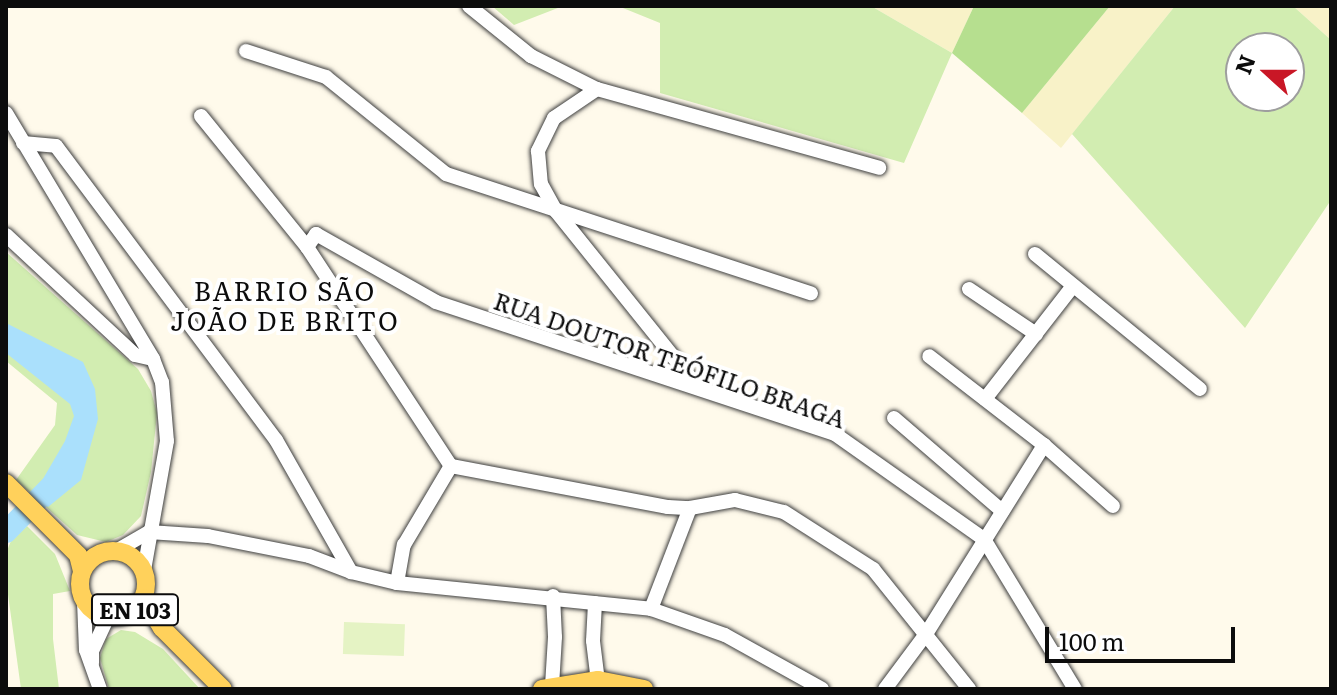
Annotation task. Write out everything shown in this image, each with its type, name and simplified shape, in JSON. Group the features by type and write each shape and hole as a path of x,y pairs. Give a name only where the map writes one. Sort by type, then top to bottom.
{"main road":[{"name":"EN 103","path":"6,483 78,555 84,601 117,616 144,598 144,570 128,554 111,551 94,554 63,538"},
{"name":"EN 103","path":"82,571 88,562 111,551"},
{"path":"144,598 162,628 223,689"},
{"path":"117,616 162,628"},
{"path":"547,688 598,680 644,689"}],"street":[{"path":"469,6 531,56 597,89 879,168"},
{"path":"246,51 326,77 446,174 811,293"},
{"path":"597,89 554,118 538,151 541,184 556,211 696,386"},
{"path":"6,113 153,359 162,382 167,441 144,570"},
{"path":"201,116 307,247 451,466 668,507 690,508 735,500 784,512 873,569 969,689"},
{"path":"23,143 56,146 276,440 351,572"},
{"name":"RUA DOUTOR TEÓFILO BRAGA","path":"307,247 316,234 436,302 835,434 984,539 1075,689"},
{"path":"6,235 135,355 153,359"},
{"path":"1035,254 1200,389"},
{"path":"985,399 1073,286"},
{"path":"969,289 1036,334"},
{"path":"929,356 1044,445 1113,506"},
{"path":"894,418 1002,511"},
{"path":"885,689 926,634 1044,445"},
{"path":"397,583 404,545 451,466"},
{"path":"651,609 690,508"},
{"path":"111,551 149,532 208,536 309,556 351,572 397,583 553,596 651,609 725,635 822,689"},
{"path":"547,688 555,637 553,596"},
{"path":"84,601 83,629 100,689"},
{"path":"595,603 593,641 598,680"},
{"path":"92,667 92,651 117,616"}],"shaded area":[{"path":"871,6 974,6 952,53"},
{"path":"1110,6 1175,6 1061,148 1022,113"},
{"path":"1293,6 1331,6 1331,40"}],"green space":[{"path":"492,6 563,6 514,25"},
{"path":"618,6 871,6 952,53 904,163 660,93 660,23"},
{"path":"974,6 1110,6 1022,113 952,53"},
{"path":"1175,6 1293,6 1331,40 1331,200 1245,328 1072,134"},
{"path":"6,252 138,369 151,391 157,413 151,472 141,516 123,535 106,542 77,535 16,480 55,425 57,403 6,361"},
{"path":"27,526 55,554 70,591 53,594 53,639 59,689 21,689 6,580 6,553 11,541"},
{"path":"344,622 405,624 404,656 343,654"},
{"path":"121,630 135,632 163,649 200,689 109,689 100,658 106,639"}],"water":[{"path":"6,323 83,362 95,389 98,419 81,480 48,507 33,496 65,441 74,416 70,404 6,353"}],"waterway":[{"path":"6,532 58,479"}],"district":[{"name":"BARRIO SÃO JOÃO DE BRITO","path":"285,305"}]}
